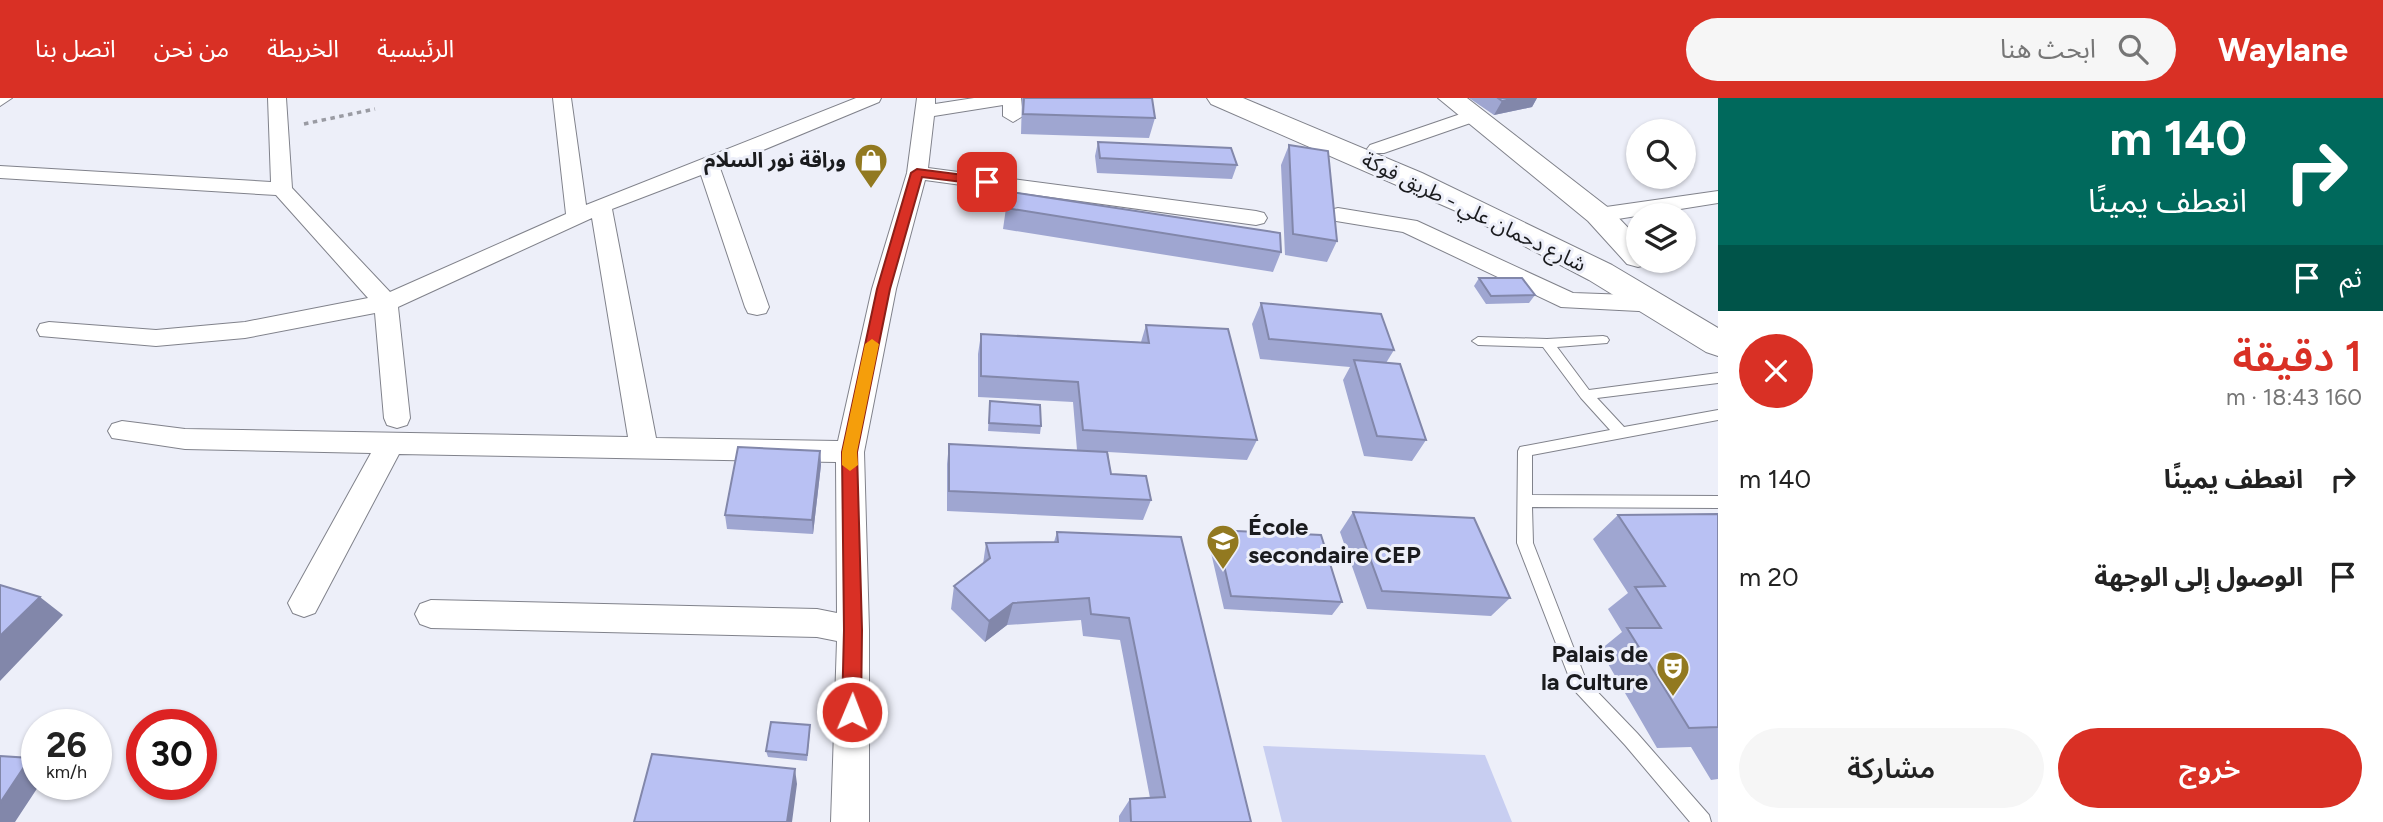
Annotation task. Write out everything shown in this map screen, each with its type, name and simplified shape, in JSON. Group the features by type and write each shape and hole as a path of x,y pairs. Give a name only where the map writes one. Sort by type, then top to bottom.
{"main road":[{"name":"شارع دحمان علي - طريق فوكة","path":"1224,98 1424,186 1560,251 1658,304 1717,343"},
{"path":"1451,98 1599,215 1626,244"},
{"path":"1653,273 1717,343"}],"street":[{"path":"277,98 282,189 386,303 394,430 304,603"},
{"path":"562,98 577,217"},
{"path":"49,330 156,338 245,330 386,303 601,205 872,98"},
{"path":"850,822 853,630 849,452 884,289 917,173 926,104 1012,98 1013,116"},
{"path":"1377,149 1475,115"},
{"path":"708,164 757,307"},
{"path":"0,172 282,189"},
{"path":"917,173 1256,218"},
{"path":"1599,215 1718,197"},
{"path":"601,205 644,448"},
{"path":"1338,215 1409,226 1569,301 1658,304"},
{"path":"122,431 185,439 394,430 644,448 849,452"},
{"path":"431,614 803,623 853,630"}],"lane":[{"path":"1478,341 1548,343 1603,340"},
{"path":"1548,343 1586,395 1621,433"},
{"path":"1586,395 1718,378"},
{"path":"1702,822 1580,685 1525,542 1525,451 1718,415"},
{"path":"1525,501 1718,502"}],"path":[{"path":"277,130 375,109"}],"shaded area":[{"path":"1263,746 1485,755 1512,822 1282,822"}],"building":[{"path":"1024,98 1152,98 1155,118 1023,114"},
{"path":"1098,142 1231,148 1237,165 1100,158"},
{"path":"1289,145 1328,151 1337,241 1293,234"},
{"path":"1011,192 1280,233 1281,252 1006,208"},
{"path":"1479,278 1522,278 1535,295 1491,296"},
{"path":"1261,303 1381,314 1394,350 1269,339"},
{"path":"1146,325 1228,329 1257,440 1083,430 1078,382 981,376 981,334 1149,343"},
{"path":"1354,360 1400,364 1426,440 1377,436"},
{"path":"990,401 1040,405 1041,426 989,423"},
{"path":"949,444 1107,452 1111,474 1146,476 1151,500 949,491"},
{"path":"738,447 820,451 812,520 725,515"},
{"path":"1353,512 1474,518 1510,598 1382,591"},
{"path":"1718,514 1718,727 1689,728 1627,628 1661,628 1635,587 1665,586 1618,515"},
{"path":"1216,530 1321,535 1342,602 1231,596"},
{"path":"1057,532 1181,537 1251,822 1131,822 1130,799 1165,797 1129,618 1091,614 1089,598 1013,603 989,621 954,586 990,558 986,543 1058,542"},
{"path":"0,585 40,597 0,636"},
{"path":"771,722 810,725 807,755 766,751"},
{"path":"652,754 795,769 787,822 634,822"},
{"path":"0,756 21,757 21,772 0,803"}],"slow traffic":[{"path":"850,465 849,452 872,344"}],"place":[{"name":"وراقة نور السلام","path":"871,190"},
{"name":"École secondaire CEP","path":"1223,571"},
{"name":"Palais de la Culture","path":"1673,698"}],"route":[{"path":"852,712 849,452 884,289 917,173 987,182"}]}
